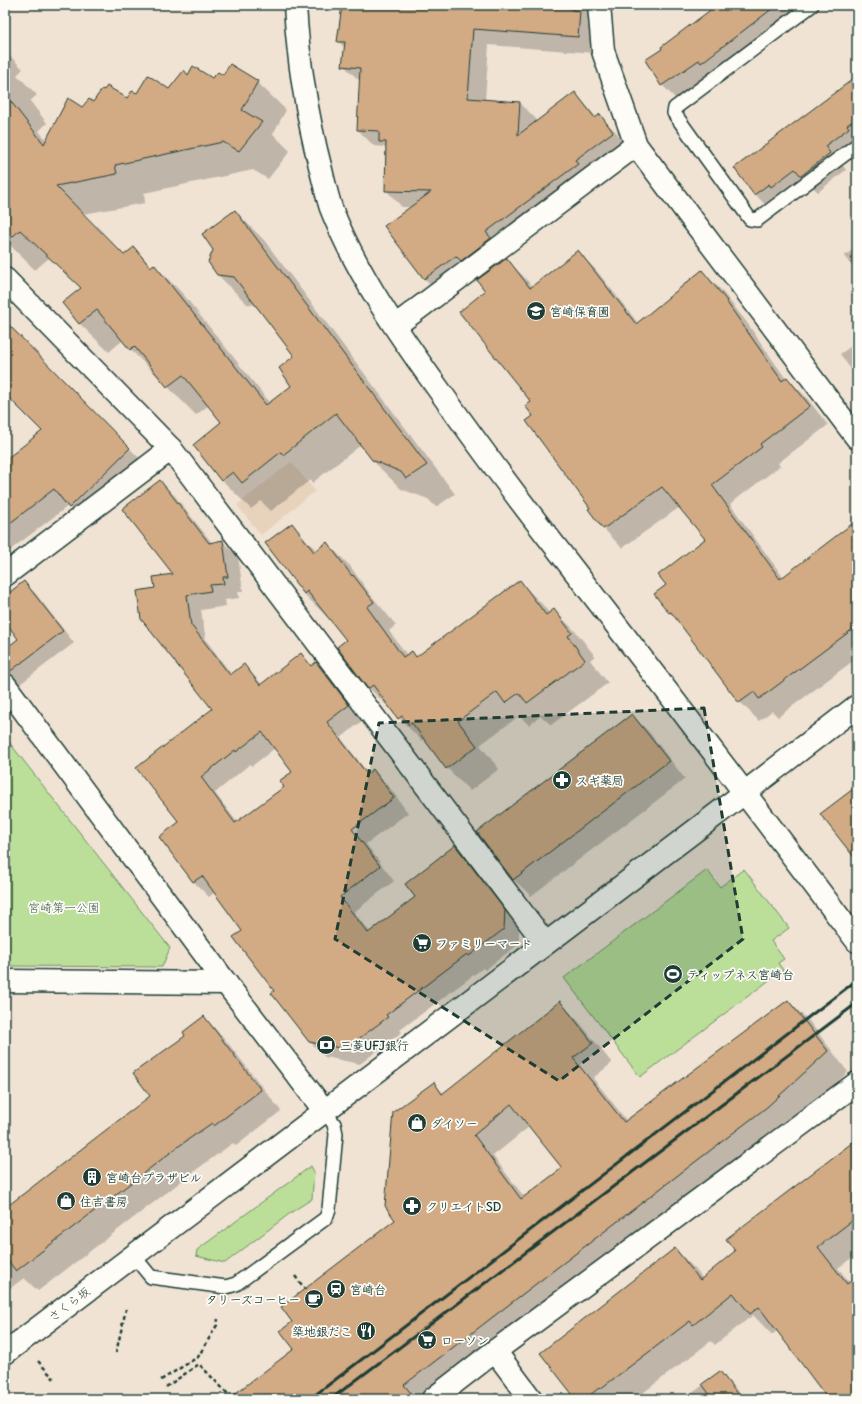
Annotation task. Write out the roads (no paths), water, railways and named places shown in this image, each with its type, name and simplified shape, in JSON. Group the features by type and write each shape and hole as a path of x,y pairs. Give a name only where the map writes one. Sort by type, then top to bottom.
{"street":[{"path":"295,5 298,48 304,95 317,154 331,206 350,250 373,292 395,326 496,470 745,792 857,941"},
{"path":"598,5 603,51 636,145 857,438"},
{"path":"395,326 636,145"},
{"path":"5,279 171,450 545,943"},
{"path":"5,575 171,450"},
{"path":"5,686 226,983 324,1110"},
{"name":"さくら坂","path":"5,1353 709,820 857,706"},
{"path":"5,981 226,983"},
{"path":"433,1399 857,1083"},
{"path":"495,1352 530,1399"}],"lane":[{"path":"812,5 675,108 674,113 750,219 757,220 857,145"},
{"path":"133,1255 151,1277 226,1287 236,1284 326,1218 329,1209 336,1134 334,1124 324,1110"}],"railway":[{"path":"310,1399 857,980"},
{"path":"331,1399 857,1003"}],"place":[{"name":"宮崎保育園","path":"536,311"},
{"name":"スギ薬局","path":"562,780"},
{"name":"ファミリーマート","path":"422,943"},
{"name":"ティップネス宮崎台","path":"673,974"},
{"name":"三菱UFJ銀行","path":"326,1045"},
{"name":"ダイソー","path":"417,1123"},
{"name":"宮崎台プラザビル","path":"92,1177"},
{"name":"住吉書房","path":"66,1201"},
{"name":"クリエイトSD","path":"412,1206"},
{"name":"宮崎台","path":"336,1289"},
{"name":"タリーズコーヒー","path":"314,1299"},
{"name":"築地銀だこ","path":"366,1331"},
{"name":"ローソン","path":"427,1340"}],"park label":[{"name":"宮崎第一公園","path":"64,907"}]}
